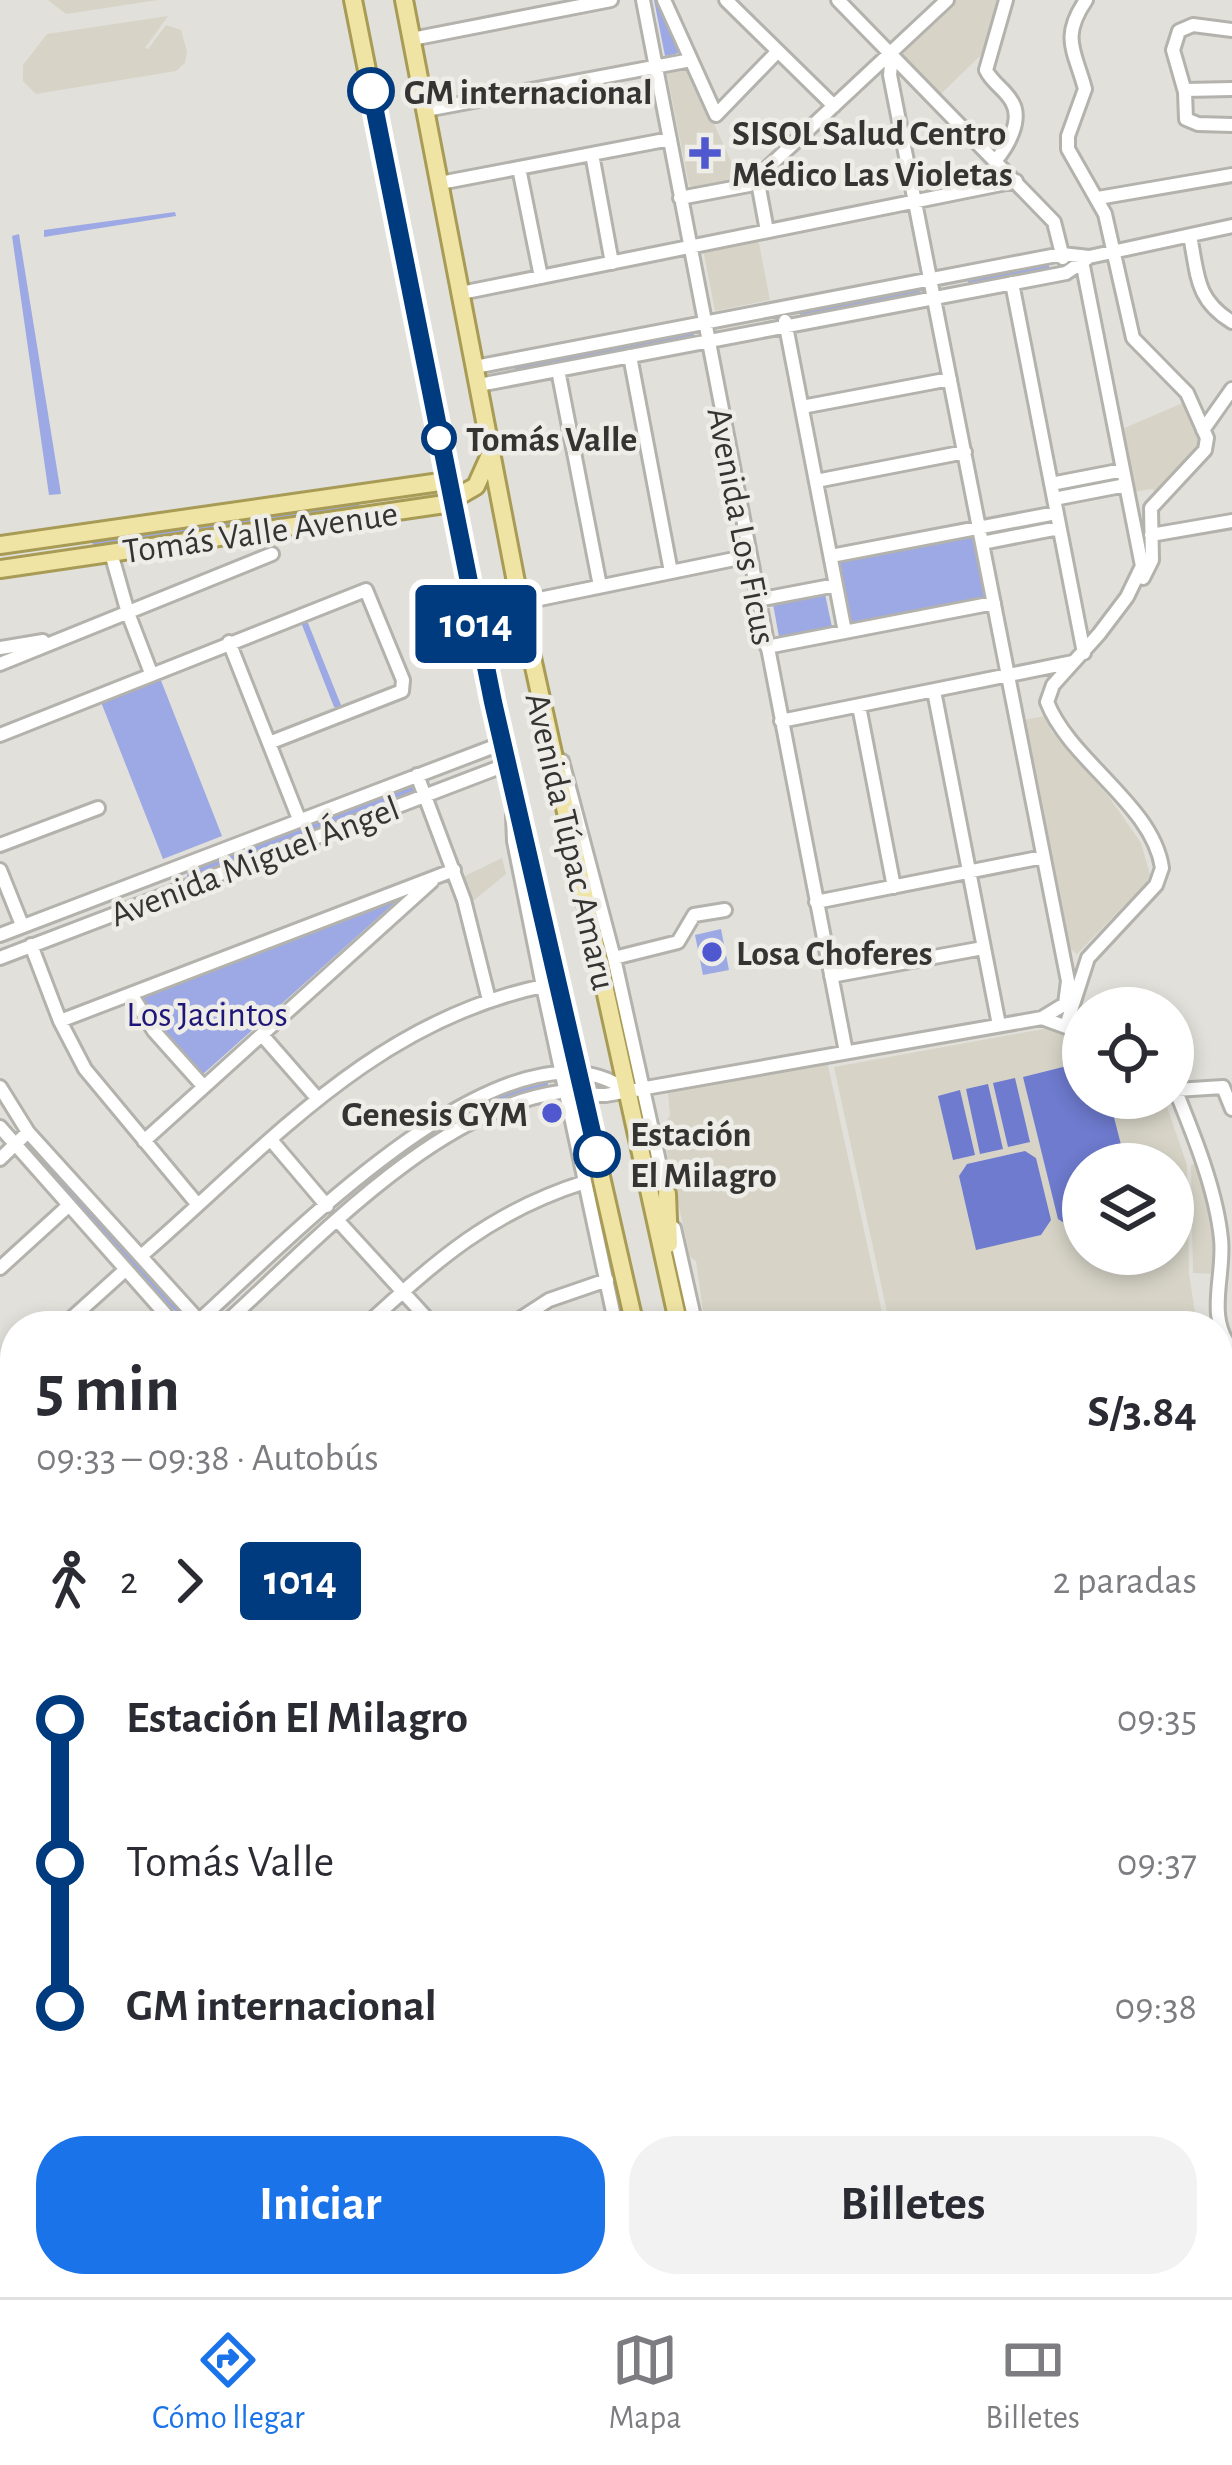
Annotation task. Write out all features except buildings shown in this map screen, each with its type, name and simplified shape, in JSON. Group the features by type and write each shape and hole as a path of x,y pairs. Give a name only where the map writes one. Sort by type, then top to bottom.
{"main road":[{"name":"Avenida Túpac Amaru","path":"353,0 574,1092 631,1311"},
{"name":"Avenida Túpac Amaru","path":"404,0 537,687 636,1089 676,1311"},
{"path":"451,502 478,483 490,450"},
{"name":"Tomás Valle Avenue","path":"0,545 447,482"},
{"path":"359,495 368,505 362,516"},
{"name":"Tomás Valle Avenue","path":"0,569 451,502"},
{"path":"667,1194 672,1293"}],"street":[{"path":"412,39 611,0"},
{"name":"Avenida Los Ficus","path":"643,0 847,1052"},
{"path":"664,0 716,115 778,51"},
{"path":"726,0 834,106"},
{"path":"680,198 748,185 947,0"},
{"path":"996,160 1011,135 1016,112 986,70 1006,0"},
{"path":"1079,987 1088,958 1156,885 1162,868 1145,830 1065,734 1050,709 1048,693 1150,567 1153,504 1205,450 1208,441 1184,390 1132,338 1098,198 1067,144 1085,89 1073,60 1072,28 1086,0"},
{"path":"841,1 1054,222 1066,273"},
{"path":"1232,30 1193,25 1178,31 1173,50 1188,120 1232,125"},
{"path":"239,1311 400,1168 492,1114 574,1092 606,1096 1042,1018 1062,1008 1069,989 890,75 892,55"},
{"path":"426,110 691,60"},
{"path":"1185,90 1232,89"},
{"path":"440,183 670,139"},
{"path":"592,154 613,262"},
{"path":"519,168 541,277"},
{"path":"1098,198 1232,175"},
{"path":"757,177 767,231"},
{"path":"461,293 1016,181"},
{"path":"477,376 558,370 1066,273 1084,259 1232,226"},
{"path":"1190,236 1204,298 1212,310 1232,322"},
{"path":"477,376 704,323 931,279 1062,254 1084,259"},
{"path":"1084,259 1142,566 1126,597"},
{"path":"1012,283 1079,657"},
{"path":"783,308 845,632"},
{"path":"631,356 671,572"},
{"path":"558,370 601,586"},
{"path":"802,406 950,379"},
{"path":"1203,430 1232,389"},
{"path":"816,481 964,452"},
{"path":"1051,484 1123,470"},
{"path":"831,556 979,528 1126,485"},
{"path":"1151,535 1232,521"},
{"path":"982,543 1059,528"},
{"path":"111,553 151,673"},
{"path":"0,664 272,554"},
{"path":"520,603 749,556"},
{"path":"758,600 836,585"},
{"path":"0,735 367,590 404,687 398,694 268,743"},
{"path":"766,647 994,603"},
{"path":"0,648 56,641"},
{"path":"229,642 299,819"},
{"path":"781,721 1008,677 1079,657"},
{"path":"537,687 551,720 614,958 636,1089 667,1194 693,1311"},
{"path":"934,692 999,1025"},
{"path":"859,706 894,886"},
{"name":"Avenida Miguel Ángel","path":"0,934 502,743"},
{"path":"510,771 514,841 543,986 570,1071"},
{"name":"Avenida Miguel Ángel","path":"0,958 424,795 510,771"},
{"path":"417,775 454,871 489,1000"},
{"path":"0,845 98,808"},
{"path":"816,902 1043,857"},
{"path":"170,868 178,888"},
{"path":"0,870 22,925"},
{"path":"60,1021 454,871"},
{"path":"144,1141 434,879"},
{"path":"614,958 678,943 694,915 725,910"},
{"path":"32,945 60,1021 85,1069 198,1205"},
{"path":"831,976 983,948"},
{"path":"141,1256 317,1098 393,1043 489,1000 543,986"},
{"path":"131,994 154,1031 203,1087"},
{"path":"1042,1018 1062,1025"},
{"path":"262,1035 317,1098"},
{"path":"212,1311 374,1164 425,1127 500,1089 570,1071 636,1089"},
{"path":"0,1087 28,1132 187,1311"},
{"path":"1194,1087 1223,1087 1232,1109"},
{"path":"574,1092 585,1182 613,1311"},
{"path":"12,1111 0,1126 14,1146 162,1311"},
{"path":"1185,1119 1227,1237 1217,1311"},
{"path":"425,1127 436,1143"},
{"path":"0,1159 28,1132"},
{"path":"271,1140 327,1206"},
{"path":"381,1311 480,1228 520,1205 585,1182"},
{"path":"0,1268 67,1207"},
{"path":"339,1222 420,1311"},
{"path":"80,1311 124,1271"},
{"path":"532,1311 549,1300 607,1280"}],"shaded area":[{"path":"48,0 158,0 66,14"},
{"path":"954,0 1001,0 985,51 939,96 902,57 902,51"},
{"path":"168,16 145,48 166,25 181,30 187,52 185,63 176,71 36,94 23,81 23,65 47,34"},
{"name":"SISOL Salud Centro Médico Las Violetas","path":"684,66 740,181 694,189 689,185 667,74 671,68"},
{"path":"758,238 770,300 715,311 703,249"},
{"path":"1185,402 1202,447 1157,493 1152,489 1133,492 1122,429"},
{"path":"1045,716 1052,732 1109,797 1141,843 1151,878 1077,954 1066,945 1024,720"},
{"path":"502,858 506,874 472,902 463,877"},
{"path":"1049,1028 1062,1034 1062,1119 1171,1119 1179,1143 1062,1143 1062,1275 1189,1275 1195,1311 887,1311 834,1067"},
{"path":"827,1061 882,1311 703,1311 696,1261 690,1257 662,1129 670,1115 668,1093"},
{"path":"1062,1067 1062,1119 1114,1119 1121,1143 1062,1143 1062,1222 1058,1219 1023,1077"},
{"path":"1015,1078 1030,1142 1008,1147 993,1083"},
{"path":"988,1084 1003,1149 980,1154 966,1089"},
{"path":"960,1090 975,1155 953,1160 938,1096"},
{"path":"1025,1151 1036,1158 1051,1220 1041,1235 976,1250 959,1176 967,1164"},
{"path":"1194,1164 1216,1229 1217,1274 1194,1273"}],"green space":[{"path":"654,0 660,0 684,52 665,56"},
{"path":"175,212 176,216 44,237 44,230"},
{"path":"19,234 61,494 49,495 12,236"},
{"path":"1048,261 1050,271 969,286 967,277"},
{"path":"919,286 920,294 801,318 799,310"},
{"path":"693,331 695,338 516,373 514,365"},
{"path":"359,503 360,510 99,550 89,540"},
{"path":"976,533 989,599 850,625 837,560"},
{"path":"825,594 832,627 779,637 773,604"},
{"path":"304,622 341,705 338,708 334,707"},
{"path":"160,678 222,836 163,859 101,702"},
{"path":"410,782 415,792 187,879 188,866"},
{"name":"Los Jacintos","path":"401,897 202,1075 161,1029 140,994"},
{"name":"Losa Choferes","path":"721,929 729,970 703,975 695,935"},
{"path":"548,1079 548,1089 447,1133 441,1130 443,1122 484,1101"},
{"path":"36,1153 182,1310 176,1311 133,1275 31,1156"}],"bus line":[{"name":"1014","path":"371,91 455,525 597,1154"}],"place":[{"name":"GM internacional","path":"371,91"},
{"name":"SISOL Salud Centro Médico Las Violetas","path":"705,153"},
{"name":"Tomás Valle","path":"439,438"},
{"name":"Losa Choferes","path":"712,952"},
{"name":"Genesis GYM","path":"552,1113"},
{"name":"Estación El Milagro","path":"597,1154"}]}
